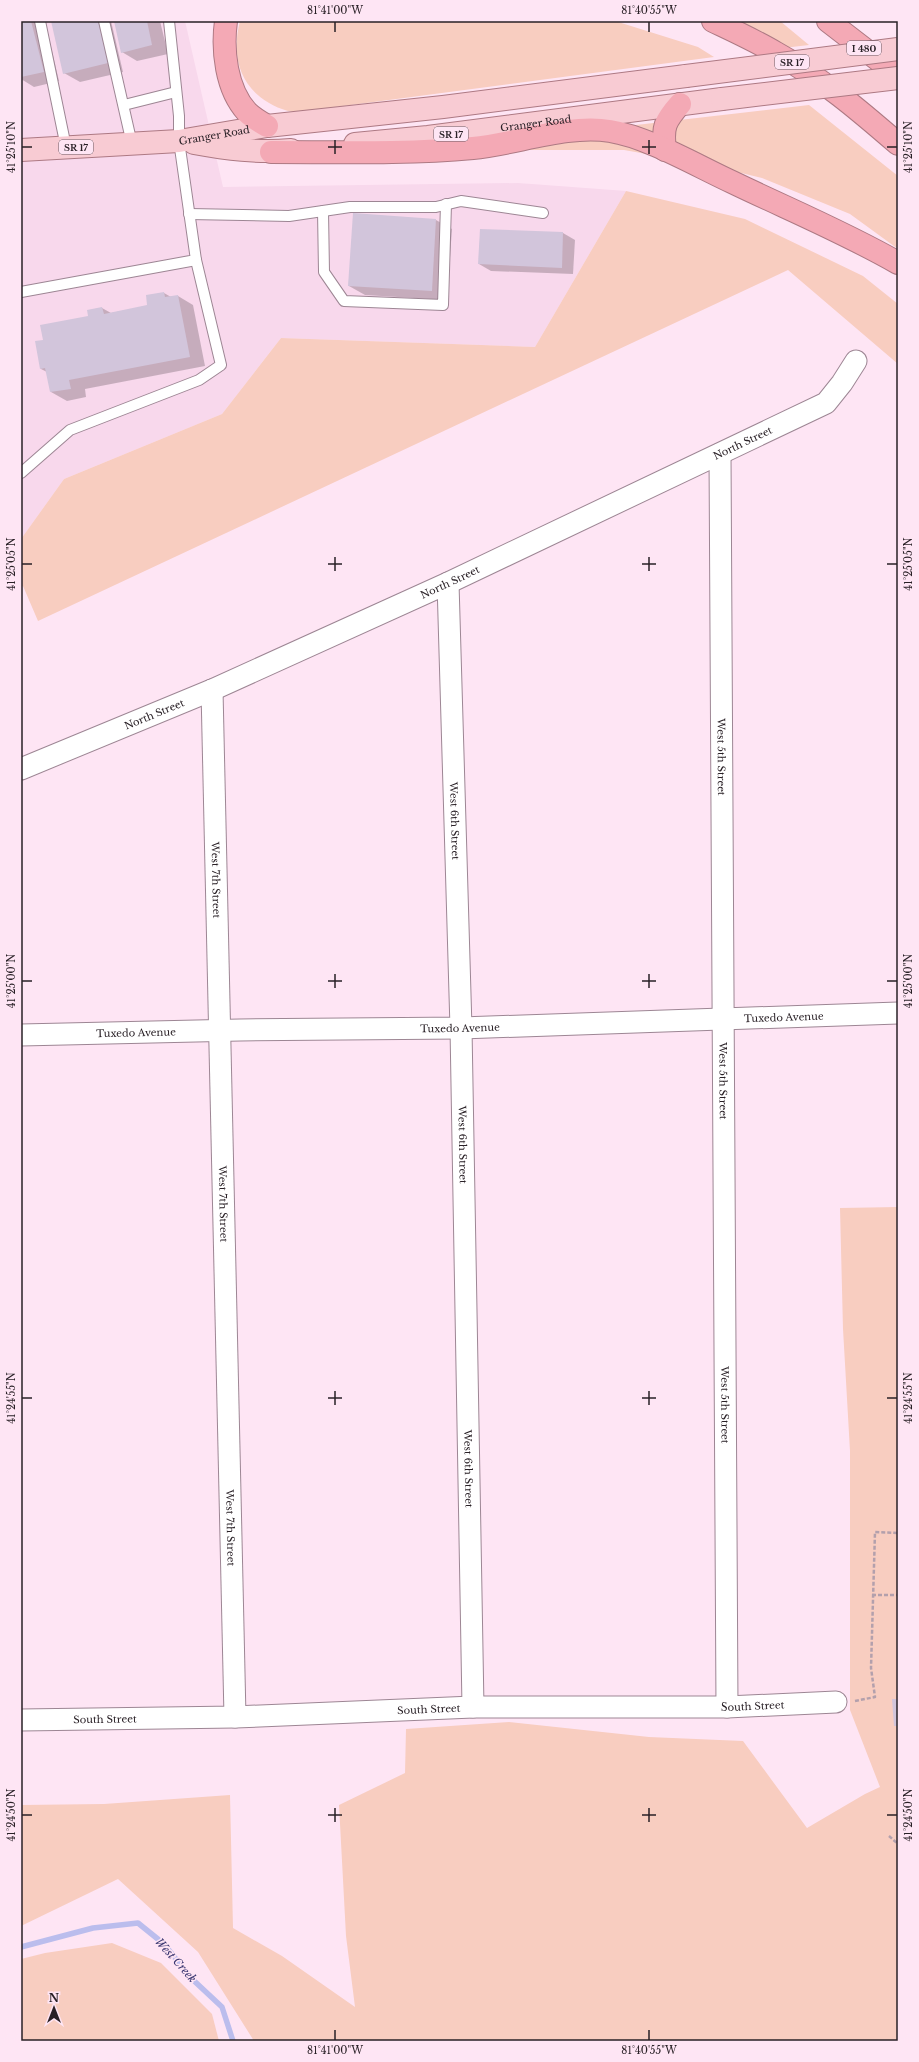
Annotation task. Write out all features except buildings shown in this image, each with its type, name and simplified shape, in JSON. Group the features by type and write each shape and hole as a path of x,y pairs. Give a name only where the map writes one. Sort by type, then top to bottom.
{"highway":[{"path":"226,21 224,34 225,55 230,79 238,98 247,112 267,126"},
{"path":"713,21 777,53 807,72 840,96 898,144"},
{"name":"I 480","path":"828,21 898,77"},
{"path":"665,150 663,136 666,122 680,104"},
{"path":"271,152 424,151 474,148 560,133 595,130 620,133 665,150 847,234 898,263"}],"main road":[{"name":"Granger Road","path":"179,141 267,126 443,108 898,49"},
{"name":"Granger Road","path":"179,141 237,151 271,152 428,137 898,77"},
{"name":"SR 17","path":"21,150 179,141"}],"street":[{"name":"North Street","path":"21,769 212,690 448,583 826,403 842,384 856,361"},
{"name":"West 5th Street","path":"720,454 727,1707"},
{"name":"West 6th Street","path":"448,583 461,1028 473,1707"},
{"name":"West 7th Street","path":"212,690 235,1717"},
{"path":"846,1014 871,1008 898,997"},
{"name":"Tuxedo Avenue","path":"21,1035 220,1030 461,1028 898,1013"},
{"name":"South Street","path":"21,1720 235,1717 473,1707 727,1707 844,1702"}],"lane":[{"path":"40,21 66,147"},
{"path":"104,21 132,144"},
{"path":"21,473 70,430 199,380 221,365 196,260 189,214 179,141 179,116 169,21"},
{"path":"124,105 176,92"},
{"path":"189,214 289,216 350,207 436,207 461,201 542,213"},
{"path":"324,210 324,272 344,301 443,305 446,204"},
{"path":"21,292 196,260"}],"path":[{"path":"844,1702 875,1697 871,1668 875,1532 898,1533"},
{"path":"872,1595 898,1595"},
{"path":"889,1836 898,1844"}],"shaded area":[{"path":"21,21 185,21 223,187 518,183 626,191 535,347 281,338 222,414 64,479 21,539"},
{"path":"240,21 615,21 698,47 714,57 291,112 273,105 261,98 251,88 244,77 239,65 237,51 237,37"},
{"path":"728,21 780,21 809,45 783,48"},
{"path":"809,105 898,176 898,249 850,214 762,178 708,165 624,150 497,150 497,141"},
{"path":"626,191 745,219 863,276 898,304 898,364 788,270 38,621 23,586 21,587 21,539 64,479 222,414 281,338 535,347"},
{"path":"898,1207 898,2041 254,2041 198,1952 118,1879 21,1926 21,1805 104,1804 230,1795 233,1928 282,1956 355,2007 346,1936 339,1805 405,1773 406,1729 509,1722 649,1737 743,1741 807,1828 865,1794 880,1787 850,1710 850,1451 843,1329 840,1208"},
{"path":"112,1943 161,1963 212,2014 219,2041 21,2041 21,1959 45,1953"}],"waterway":[{"name":"West Creek","path":"21,1947 93,1928 138,1923 164,1944 191,1978 222,2007 233,2041"}]}
